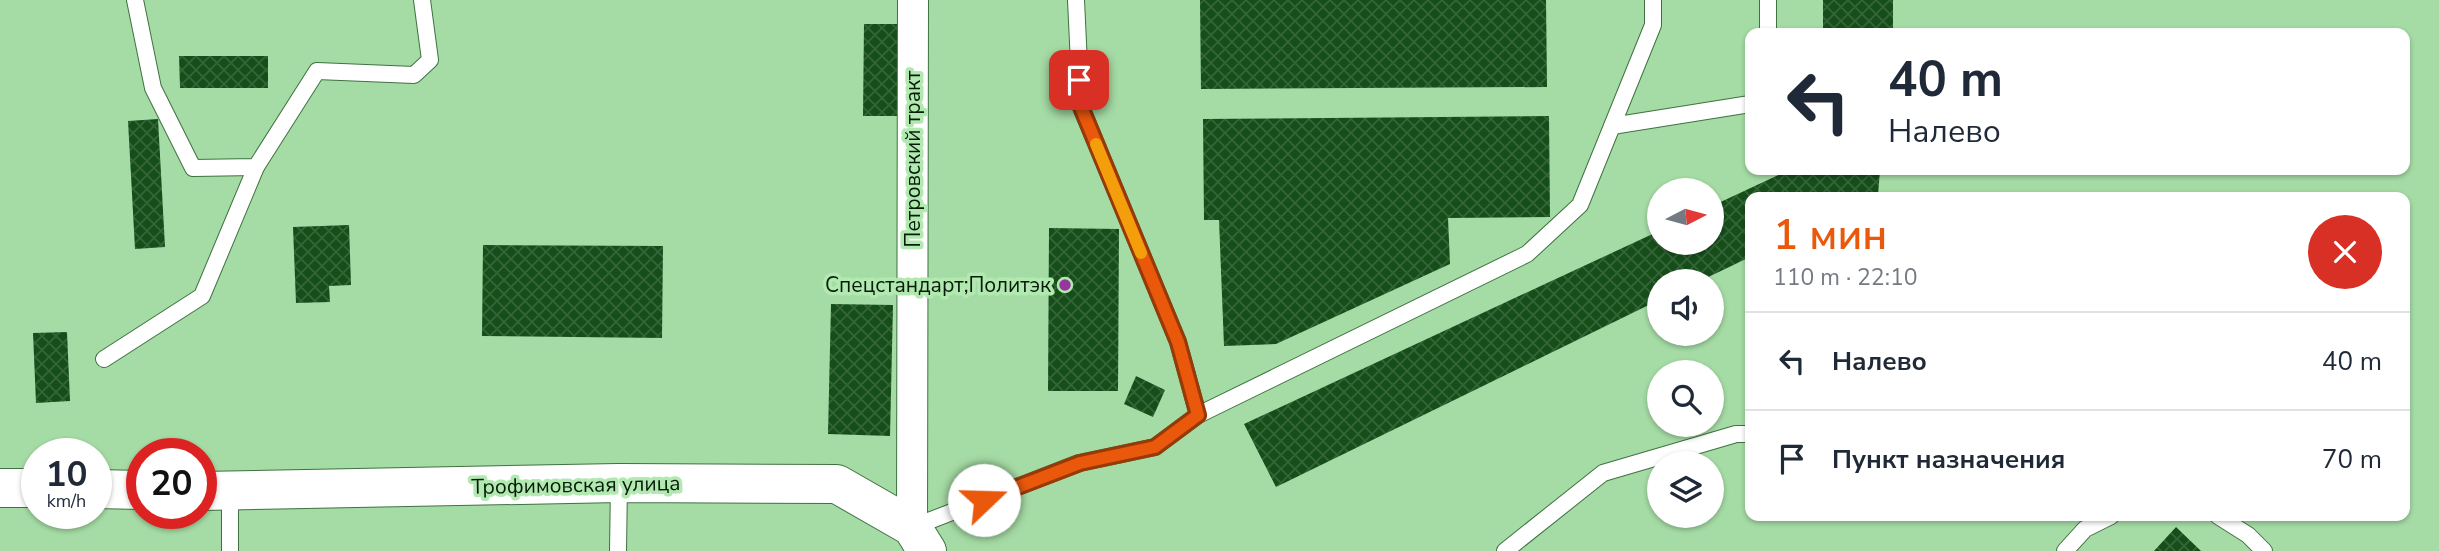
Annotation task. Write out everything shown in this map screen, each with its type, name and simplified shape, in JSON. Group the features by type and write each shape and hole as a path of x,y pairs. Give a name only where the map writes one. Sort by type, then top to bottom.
{"street":[{"name":"Петровский тракт","path":"913,0 919,539"},
{"name":"Трофимовская улица","path":"217,491 619,483 837,484 919,539"},
{"path":"0,488 21,488"}],"lane":[{"path":"135,0 153,88 193,169 256,167"},
{"path":"104,359 202,296 256,167 317,71 414,75 430,60 422,0"},
{"path":"1076,0 1081,107 1178,342 1198,415"},
{"path":"919,539 1080,463 1155,447 1198,415 1527,254 1580,205 1653,25 1653,0"},
{"path":"1768,0 1768,28"},
{"path":"1612,126 1745,105"},
{"path":"1505,551 1603,473 1736,434 1745,434"},
{"path":"618,551 619,483"},
{"path":"217,495 230,551"},
{"path":"2065,551 2085,529 2101,521"},
{"path":"2226,521 2248,535 2264,551"}],"building":[{"path":"1200,0 1546,0 1547,87 1201,89"},
{"path":"1823,0 1893,0 1893,28 1823,28"},
{"path":"864,24 902,24 901,116 863,116"},
{"path":"179,56 268,56 268,88 180,88"},
{"path":"1549,116 1550,217 1448,218 1450,264 1276,344 1224,346 1219,220 1204,220 1203,119"},
{"path":"158,119 165,247 135,249 128,121"},
{"path":"1778,175 1880,175 1878,192 1745,192 1745,259 1724,270 1647,269 1647,306 1276,487 1244,424 1647,237 1647,256 1724,256 1724,200"},
{"path":"349,225 351,285 329,286 330,302 296,303 293,227"},
{"path":"1049,228 1119,229 1118,391 1048,391"},
{"path":"483,245 663,246 662,338 482,336"},
{"path":"831,304 893,305 890,436 828,434"},
{"path":"67,332 70,401 36,403 33,333"},
{"path":"1136,376 1165,390 1153,417 1124,404"},
{"path":"2176,527 2201,551 2154,551"}],"slow traffic":[{"path":"1096,144 1141,253"}],"place":[{"name":"Спецстандарт;Политэк","path":"1065,285"}],"route":[{"path":"984,500 1080,463 1155,447 1198,415 1178,342 1081,107 1079,80"}]}
